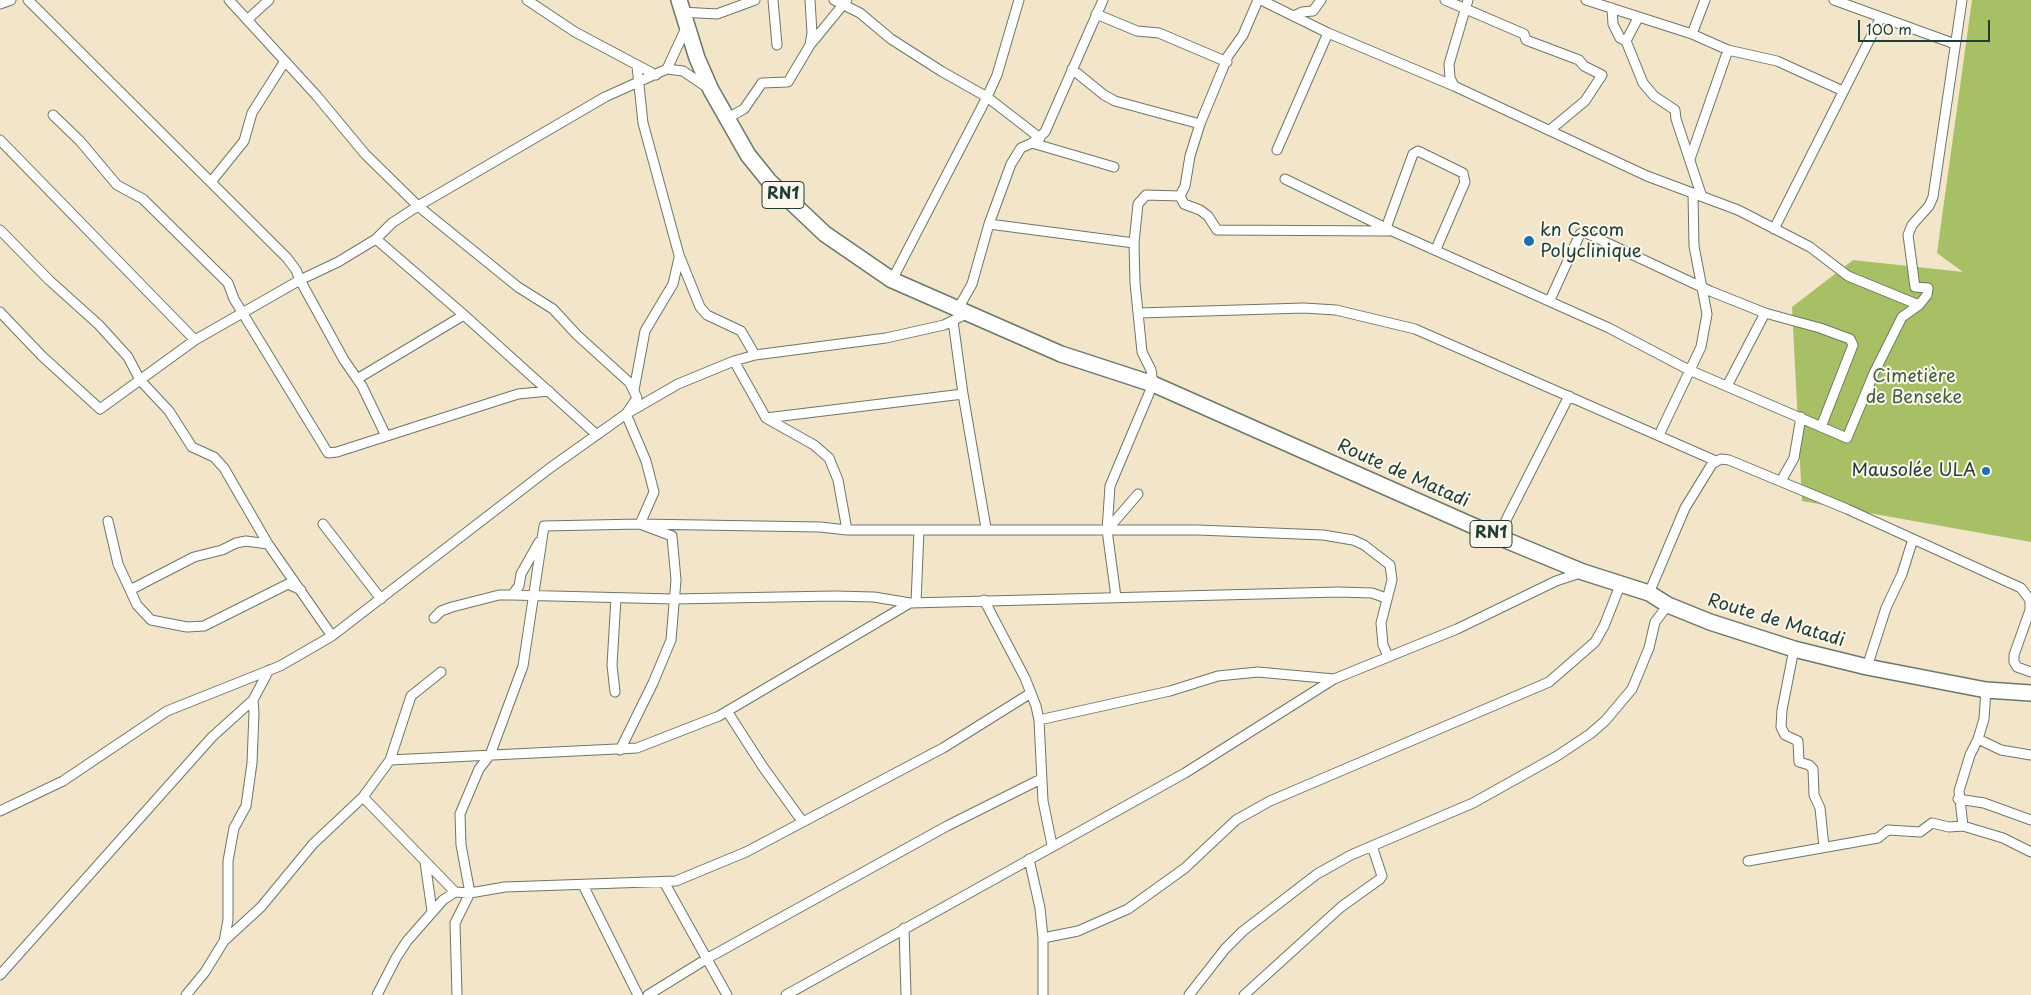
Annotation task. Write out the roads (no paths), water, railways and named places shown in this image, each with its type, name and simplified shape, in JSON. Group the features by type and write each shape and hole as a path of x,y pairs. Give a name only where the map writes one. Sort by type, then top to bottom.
{"highway":[{"name":"RN1","path":"680,6 686,28 711,90 748,155 768,180 825,234 892,280 961,313"},
{"name":"Route de Matadi","path":"961,313 1061,354 1153,384 1583,572 1649,593 1668,605 1710,622 1794,649 1867,667 1986,690 2031,693"}],"street":[{"path":"0,4 11,0"},
{"path":"28,0 287,258 296,270 344,360 357,379 386,436"},
{"path":"229,0 285,61 365,154 418,206 518,287 553,309 577,335 617,370 634,390 637,398 626,414"},
{"path":"247,20 269,0"},
{"path":"527,0 575,32 656,75"},
{"path":"680,6 717,14 755,0"},
{"path":"773,0 778,46"},
{"path":"810,0 810,46"},
{"path":"834,0 846,2 914,54 987,97 1036,140 1114,167"},
{"path":"892,280 997,75 1019,0"},
{"path":"986,528 963,394 961,313 972,284 988,224 1011,164 1021,148 1036,140 1045,132 1103,0"},
{"path":"1180,196 1185,186 1190,156 1200,124 1231,51 1243,35 1260,0 1328,33 1454,86 1647,176 1697,194 1774,229 1818,252 1848,276 1919,305"},
{"path":"1294,16 1302,12 1313,11 1321,0"},
{"path":"1445,0 1524,34 1526,40 1580,60 1584,66 1602,75 1585,101 1550,130"},
{"path":"1454,86 1449,64 1468,0"},
{"path":"1586,0 1692,34 1728,50 1777,61 1843,90"},
{"path":"1692,34 1705,0"},
{"path":"1834,0 1955,44"},
{"path":"1285,179 1389,229 1550,300 1609,328 1689,370 1847,438 1874,373 1902,317 1919,305 1927,295 1928,288 1915,287 1908,234 1912,225 1932,201 1962,0"},
{"path":"726,119 744,108 762,83 766,81 788,82 810,46 846,2"},
{"path":"1612,8 1613,24 1620,38 1626,41 1647,90 1675,110 1676,119 1690,159 1697,194 1694,246 1708,309 1706,323 1701,347 1659,435"},
{"path":"1096,14 1137,32 1159,33 1227,62"},
{"path":"1774,229 1881,17"},
{"path":"1626,41 1638,18"},
{"path":"667,69 686,28"},
{"path":"1277,150 1328,33"},
{"path":"1690,159 1728,50"},
{"path":"211,182 244,140 252,113 285,61"},
{"path":"637,66 643,122 679,256 700,306 707,315 741,331 755,355"},
{"path":"0,312 42,356 100,409 195,340 300,280 338,262 376,239 392,223 418,206 605,97 667,69 683,71 711,90"},
{"path":"1072,69 1104,95 1115,101 1200,124"},
{"path":"53,115 80,140 117,184 143,199 228,283 242,314 324,450 332,453 518,394 549,390"},
{"path":"0,140 195,340"},
{"path":"1389,229 1413,154 1418,151 1463,174 1465,182 1436,249"},
{"path":"1116,597 1107,530 1110,486 1112,475 1153,384 1151,370 1142,352 1134,243 1138,204 1142,197 1149,194 1180,196"},
{"path":"1180,196 1184,204 1194,207 1208,216 1218,230 1389,229"},
{"path":"988,224 1134,243"},
{"path":"0,230 49,280 99,325 128,357 140,380 169,411 192,447 214,457 224,468 268,544 303,591 332,636"},
{"path":"1550,300 1582,232 1704,289 1765,313 1820,328 1850,340 1853,345 1821,427"},
{"path":"376,239 464,314 597,435"},
{"path":"634,390 645,331 673,284 679,256"},
{"path":"1139,313 1304,308 1336,310 1415,329 1716,461 1729,460 1781,480 2013,583 2027,593 2030,600 2029,620 2014,655 2014,662 2017,667 2031,672"},
{"path":"0,811 63,781 166,711 294,659 332,636 550,468 626,414 678,384 734,361 755,355 886,338 961,313"},
{"path":"1727,386 1765,313"},
{"path":"357,379 464,314"},
{"path":"734,361 766,418 814,445 829,458 838,480 847,530"},
{"path":"766,418 963,394"},
{"path":"1506,520 1569,396"},
{"path":"626,414 646,461 654,492 640,524"},
{"path":"1781,480 1794,458 1801,417"},
{"path":"1649,593 1681,517 1716,461"},
{"path":"1107,530 1138,494"},
{"path":"108,521 118,564 137,605 151,620 187,627 213,622 288,584 303,591"},
{"path":"323,524 381,599"},
{"path":"620,750 653,683 671,640 676,580 672,536 640,524"},
{"path":"457,995 455,923 470,893 462,846 460,814 479,769 490,755 523,666 544,526 640,524 820,527 847,530 986,528 1280,532 1323,535 1353,540 1376,552 1390,564 1392,580 1381,622 1384,645 1388,656"},
{"path":"913,603 918,530"},
{"path":"512,595 519,586 522,574 542,535"},
{"path":"1867,667 1886,608 1902,574 1913,539"},
{"path":"130,590 179,563 203,554 222,550 236,543 246,541 268,544"},
{"path":"788,994 1052,845 1185,774 1334,679 1457,629 1556,581 1583,572"},
{"path":"1043,938 1078,931 1128,909 1185,868 1236,820 1270,801 1549,682 1595,642 1604,626 1621,583"},
{"path":"434,618 452,607 499,595 673,599 835,596 874,597 913,603 1357,592 1372,593 1386,598"},
{"path":"615,692 612,665 616,598"},
{"path":"984,600 1031,693 1039,720 1043,801 1052,845"},
{"path":"390,760 637,748 727,711 913,603"},
{"path":"1191,994 1225,949 1282,899 1317,874 1372,846 1481,799 1557,756 1590,734 1605,721 1632,689 1649,648 1655,622 1668,605"},
{"path":"1794,649 1782,710 1781,727 1785,735 1798,741 1799,762 1809,765 1813,769 1814,795 1820,808 1824,847"},
{"path":"0,975 212,737 252,700 269,670"},
{"path":"186,995 206,972 224,941 261,907 313,844 362,797 390,760 411,696 441,672"},
{"path":"1039,720 1170,691 1218,676 1258,672 1334,679"},
{"path":"1962,826 1958,799 1970,755 1984,720 1986,690"},
{"path":"378,995 396,958 432,911 442,900 455,892 470,893 506,887 676,881 713,868 746,852 802,820 943,748 1031,693"},
{"path":"224,941 228,920 228,861 234,828 246,806 252,763 254,713 252,700"},
{"path":"727,711 763,767 802,820"},
{"path":"628,733 637,748"},
{"path":"1978,738 2001,750 2031,755"},
{"path":"648,995 708,958 947,826 1042,779"},
{"path":"362,797 455,892"},
{"path":"1958,799 1984,802 2031,820"},
{"path":"1748,861 1878,838 1888,830 1920,832 1932,823 1949,828 1962,826 2003,838 2031,852"},
{"path":"1244,995 1341,907 1380,879 1382,876 1372,846"},
{"path":"1029,859 1040,908 1043,938 1043,995"},
{"path":"425,862 432,911"},
{"path":"664,882 727,995"},
{"path":"583,885 638,995"},
{"path":"904,928 906,995"}],"place":[{"name":"kn Cscom Polyclinique","path":"1529,241"},
{"name":"Mausolée ULA","path":"1986,471"}],"park label":[{"name":"Cimetière de Benseke","path":"1914,387"}]}
